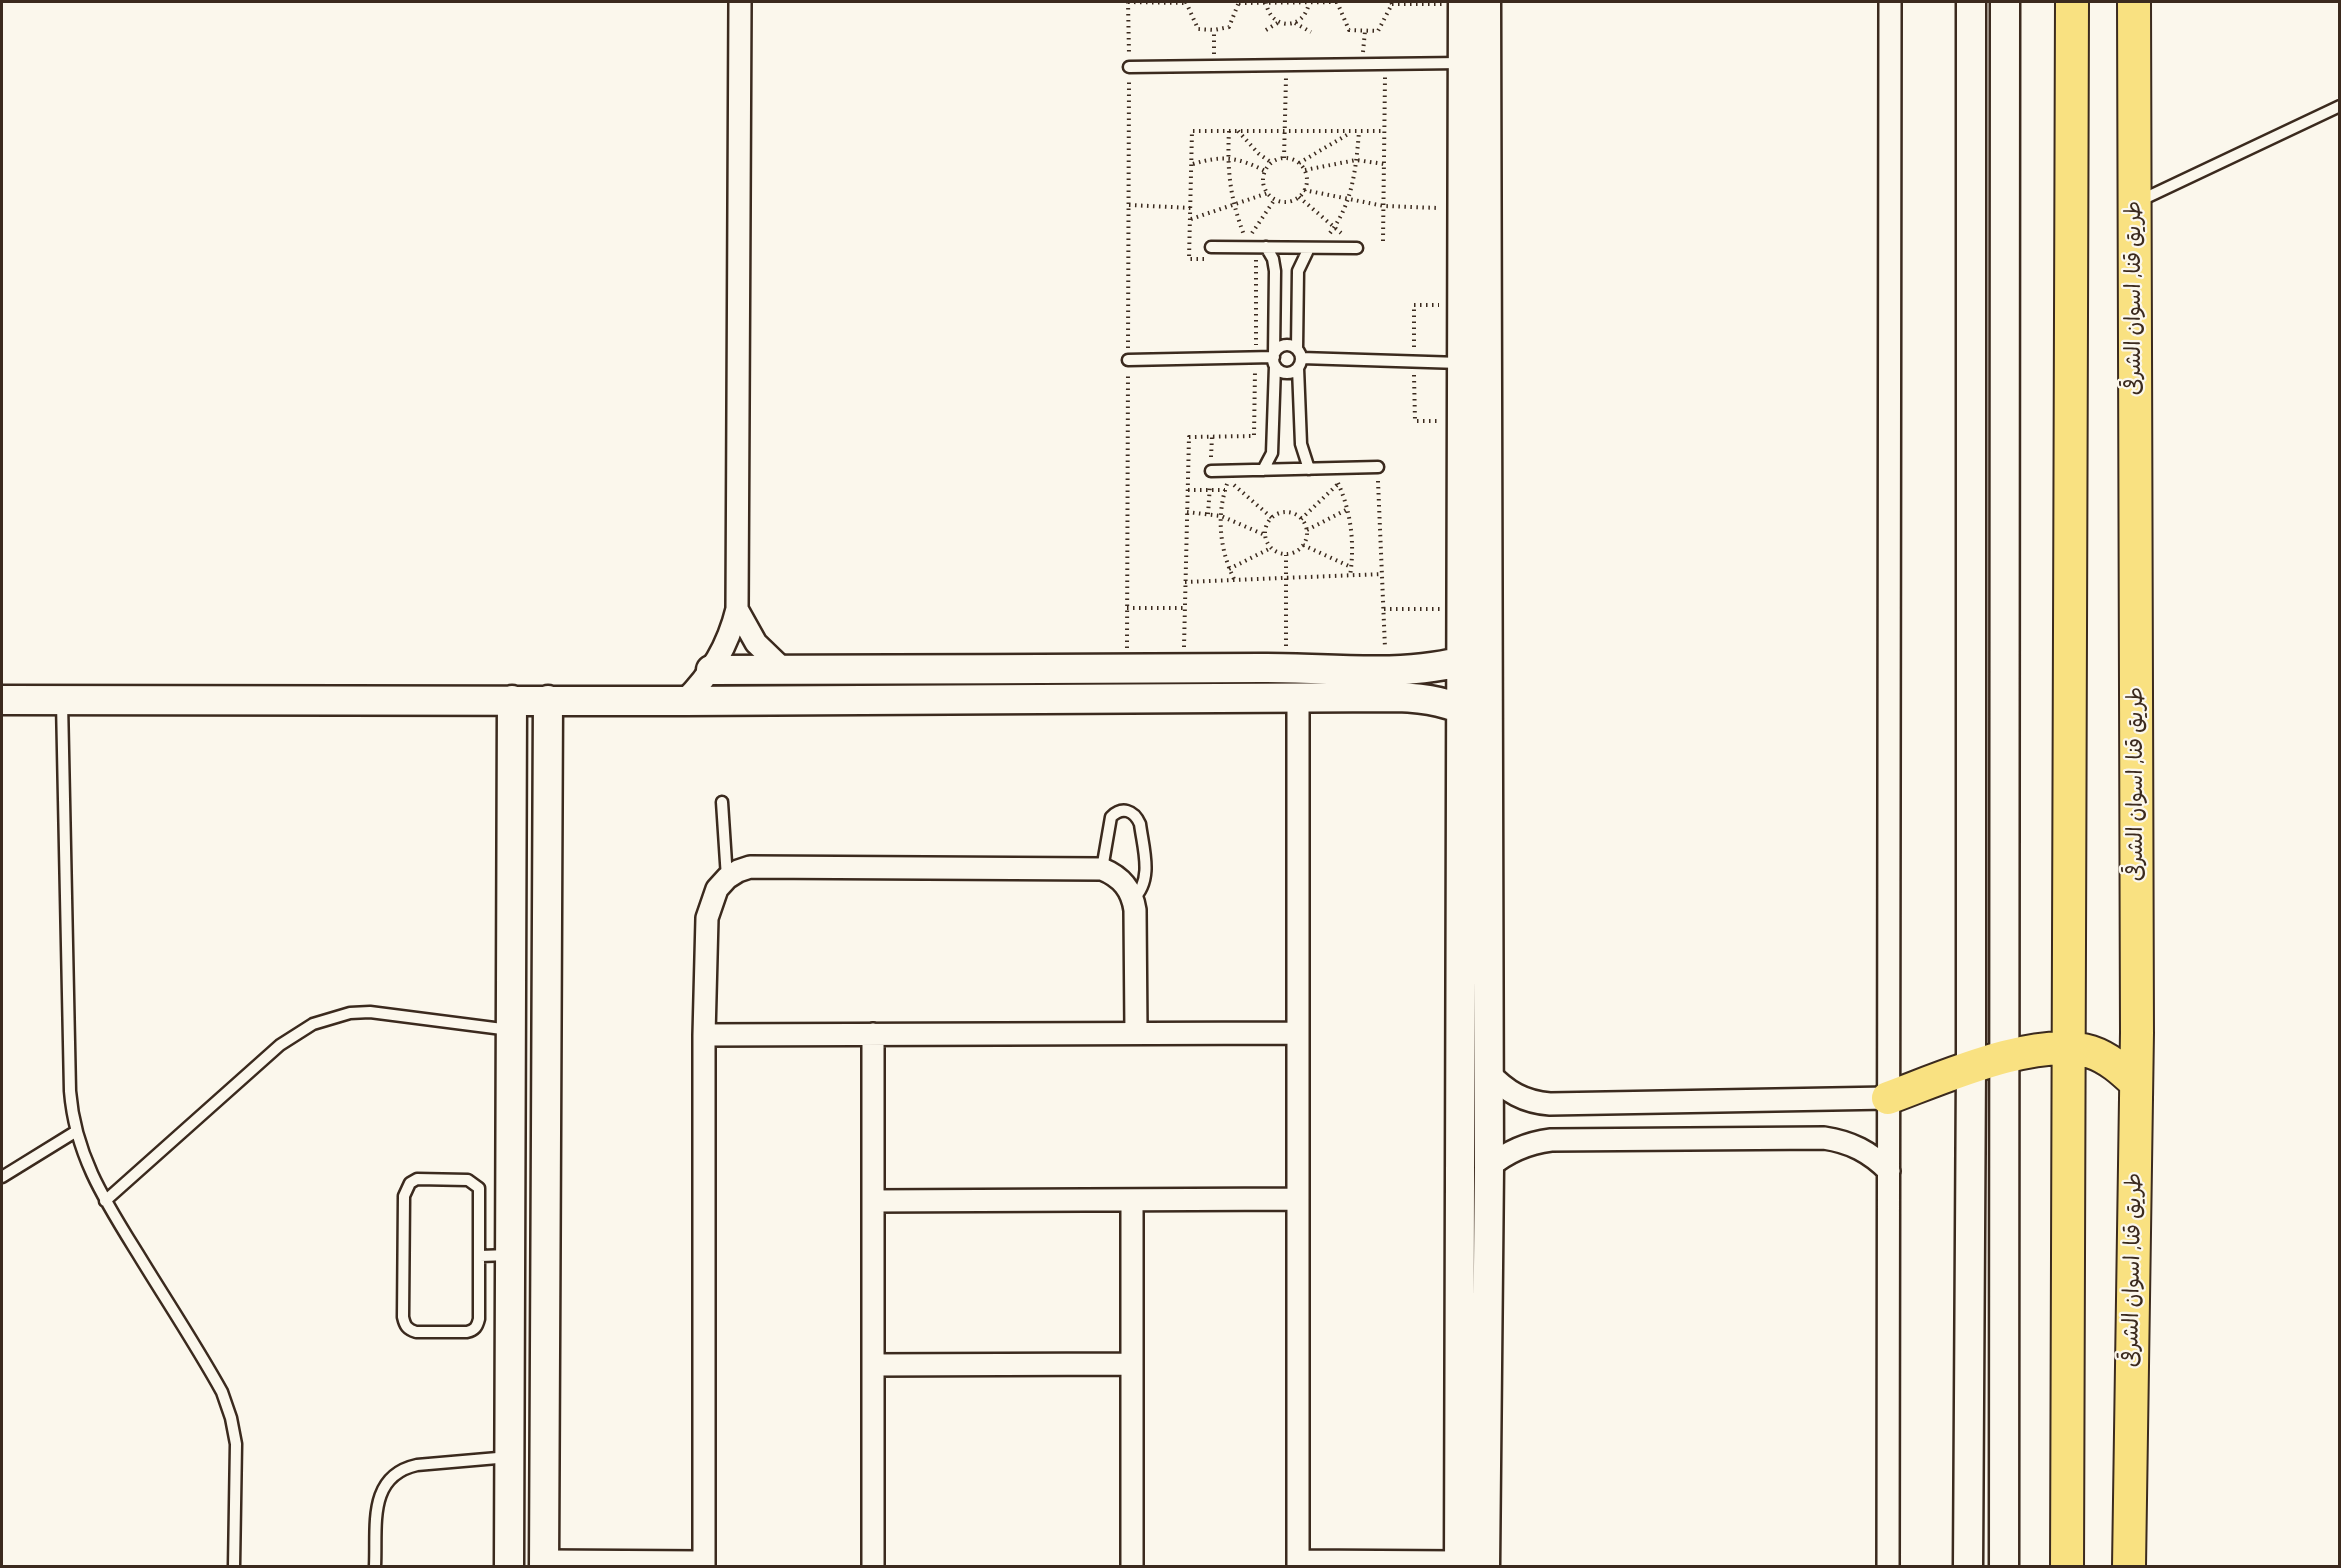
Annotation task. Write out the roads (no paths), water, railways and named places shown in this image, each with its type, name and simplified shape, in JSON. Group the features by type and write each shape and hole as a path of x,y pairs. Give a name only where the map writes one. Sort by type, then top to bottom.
{"main road":[{"path":"2067,1566 2072,2"},
{"name":"طريق قنا, اسوان الشرقى","path":"2129,1566 2137,1032 2134,2"},
{"path":"1888,1098 2003,1058 2045,1050 2068,1034 2098,1033 2111,1036 2137,1032"},
{"path":"2068,1034 2088,1052 2114,1064 2136,1083"}],"street":[{"path":"684,700 711,670 727,641 737,609 740,2"},
{"path":"1468,1565 1462,363 1464,63 1471,2"},
{"path":"1468,1565 1489,1167 1488,651 1471,2"},
{"path":"1888,1566 1890,2"},
{"path":"1968,1566 1971,1068 1971,2"},
{"path":"2004,1566 2005,2"},
{"path":"737,609 756,643 784,670"},
{"path":"711,670 1428,668 1462,661 1488,651"},
{"path":"2,700 1409,697 1435,700 1462,709 1487,724"},
{"path":"1298,699 1298,1564 1468,1565"},
{"path":"509,1566 512,700"},
{"path":"548,700 544,1564 704,1564 704,1035 707,918 717,889 727,878 738,871 763,867 1102,869 1121,879 1134,899 1136,1033"},
{"path":"704,1035 1298,1033"},
{"path":"873,1034 873,1566"},
{"path":"1489,1073 1510,1093 1524,1099 1550,1104 1888,1098"},
{"path":"1489,1167 1518,1148 1551,1140 1824,1138 1843,1141 1860,1148 1876,1158 1889,1171"},
{"path":"873,1201 1298,1199"},
{"path":"1132,1200 1132,1566"},
{"path":"873,1365 1132,1364"}],"lane":[{"path":"1129,67 1464,63"},
{"path":"2134,203 2340,106"},
{"path":"1211,247 1357,248"},
{"path":"1263,470 1272,453 1274,359 1275,271 1266,247"},
{"path":"1309,469 1300,444 1298,271 1302,259 1314,248"},
{"path":"1274,359 1284,345 1299,358 1462,363"},
{"path":"1274,359 1284,373 1294,371 1299,358"},
{"path":"1128,360 1274,359"},
{"path":"1210,471 1378,467"},
{"path":"62,700 70,1091 75,1132 105,1200 222,1392 231,1418 236,1444 234,1566"},
{"path":"722,802 727,878"},
{"path":"1102,869 1111,817 1124,810 1131,812 1140,824 1146,876 1140,893 1134,899"},
{"path":"105,1200 280,1045 313,1024 350,1013 370,1012 510,1030"},
{"path":"2,1177 75,1132"},
{"path":"417,1179 468,1180 475,1183 481,1195 480,1256 478,1325 467,1332 409,1330 404,1324 403,1317 404,1196 410,1183 417,1179"},
{"path":"480,1256 510,1256"},
{"path":"375,1566 380,1493 395,1473 417,1465 510,1457"}]}
